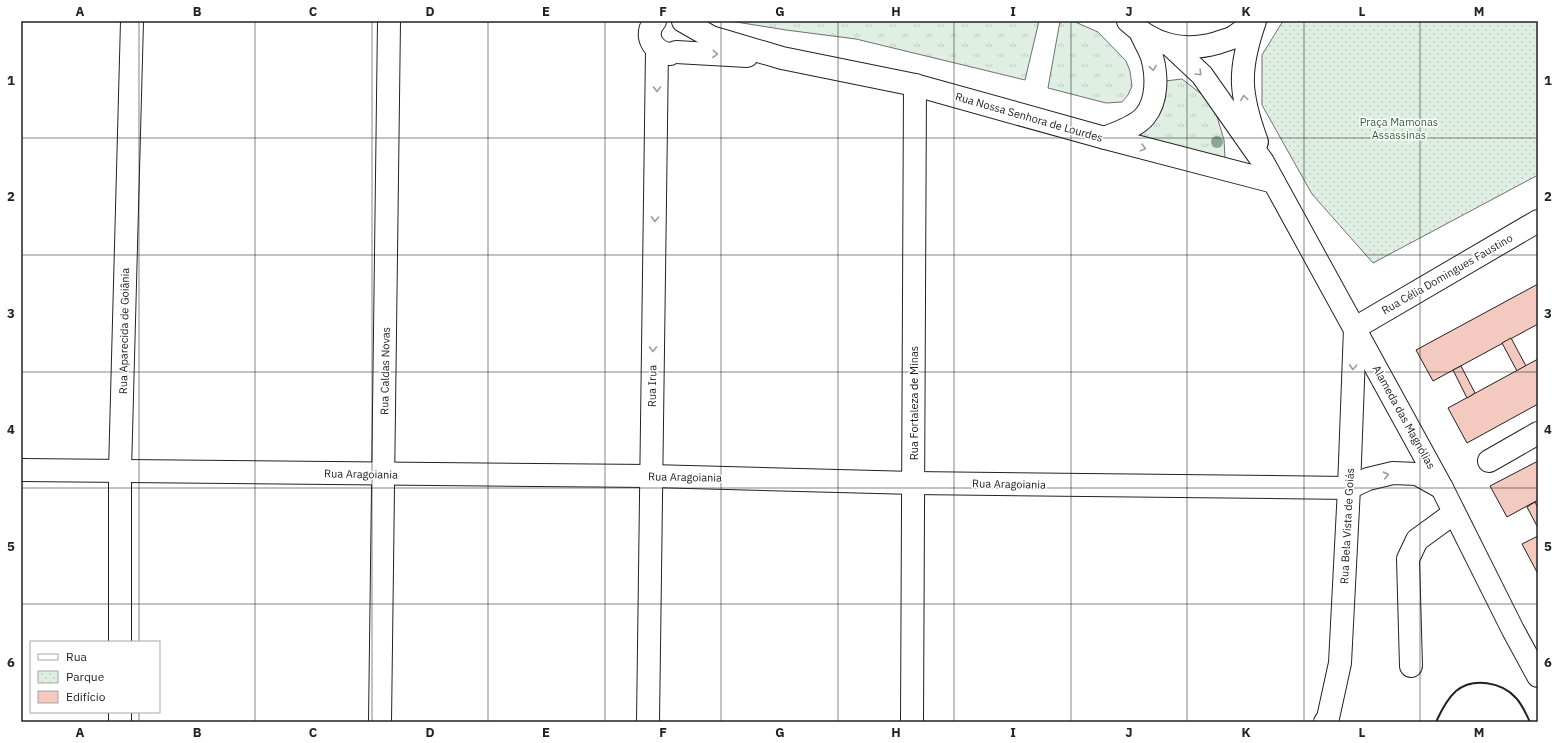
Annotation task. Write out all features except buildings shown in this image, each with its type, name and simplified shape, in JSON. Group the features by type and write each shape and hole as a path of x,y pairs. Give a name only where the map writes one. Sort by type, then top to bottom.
{"street":[{"name":"Rua Aparecida de Goiânia","path":"120,641 120,471 132,21"},
{"name":"Rua Caldas Novas","path":"380,722 389,21"},
{"path":"655,21 649,34 653,45 667,51 682,49 688,37 688,30 682,21"},
{"name":"Rua Nossa Senhora de Lourdes","path":"682,21 712,37 782,58 915,85 1105,138 1274,182"},
{"path":"1134,26 1155,40 1172,46 1202,47 1230,39 1254,21"},
{"path":"1254,21 1243,60 1242,84 1245,104 1263,162"},
{"path":"1105,138 1129,127 1145,116 1153,101 1155,79 1152,56 1134,26"},
{"path":"1172,46 1202,75 1263,162"},
{"name":"Rua Nossa Senhora de Lourdes","path":"667,51 782,58"},
{"name":"Rua Irua","path":"648,722 650,476 667,51"},
{"name":"Rua Fortaleza de Minas","path":"912,722 915,85"},
{"name":"Alameda das Magnólias","path":"1263,162 1442,488 1513,630 1538,676"},
{"name":"Rua Célia Domingues Faustino","path":"1355,328 1538,221"},
{"name":"Rua Bela Vista de Goiás","path":"1325,722 1328,718 1340,664 1355,328"},
{"path":"1489,461 1538,433"},
{"name":"Rua Aragoiania","path":"21,470 650,476 914,484 1349,488"},
{"path":"1349,488 1368,479 1393,473 1418,474 1442,488"},
{"path":"1411,666 1408,559 1417,540 1454,513"}],"green space":[{"path":"730,21 1039,21 1025,80 856,39"},
{"path":"1060,21 1073,21 1098,32 1126,61 1130,71 1132,86 1128,95 1122,102 1106,103 1048,88"},
{"name":"Praça Mamonas Assassinas","path":"1283,21 1538,21 1538,175 1373,263 1312,194 1262,105 1262,55"},
{"path":"1182,79 1213,103 1224,140 1225,158 1138,136 1159,111 1165,100 1165,81"}],"wall":[{"path":"1436,722 1447,701 1456,691 1471,684 1479,683 1495,685 1510,693 1520,703 1530,722"}]}
